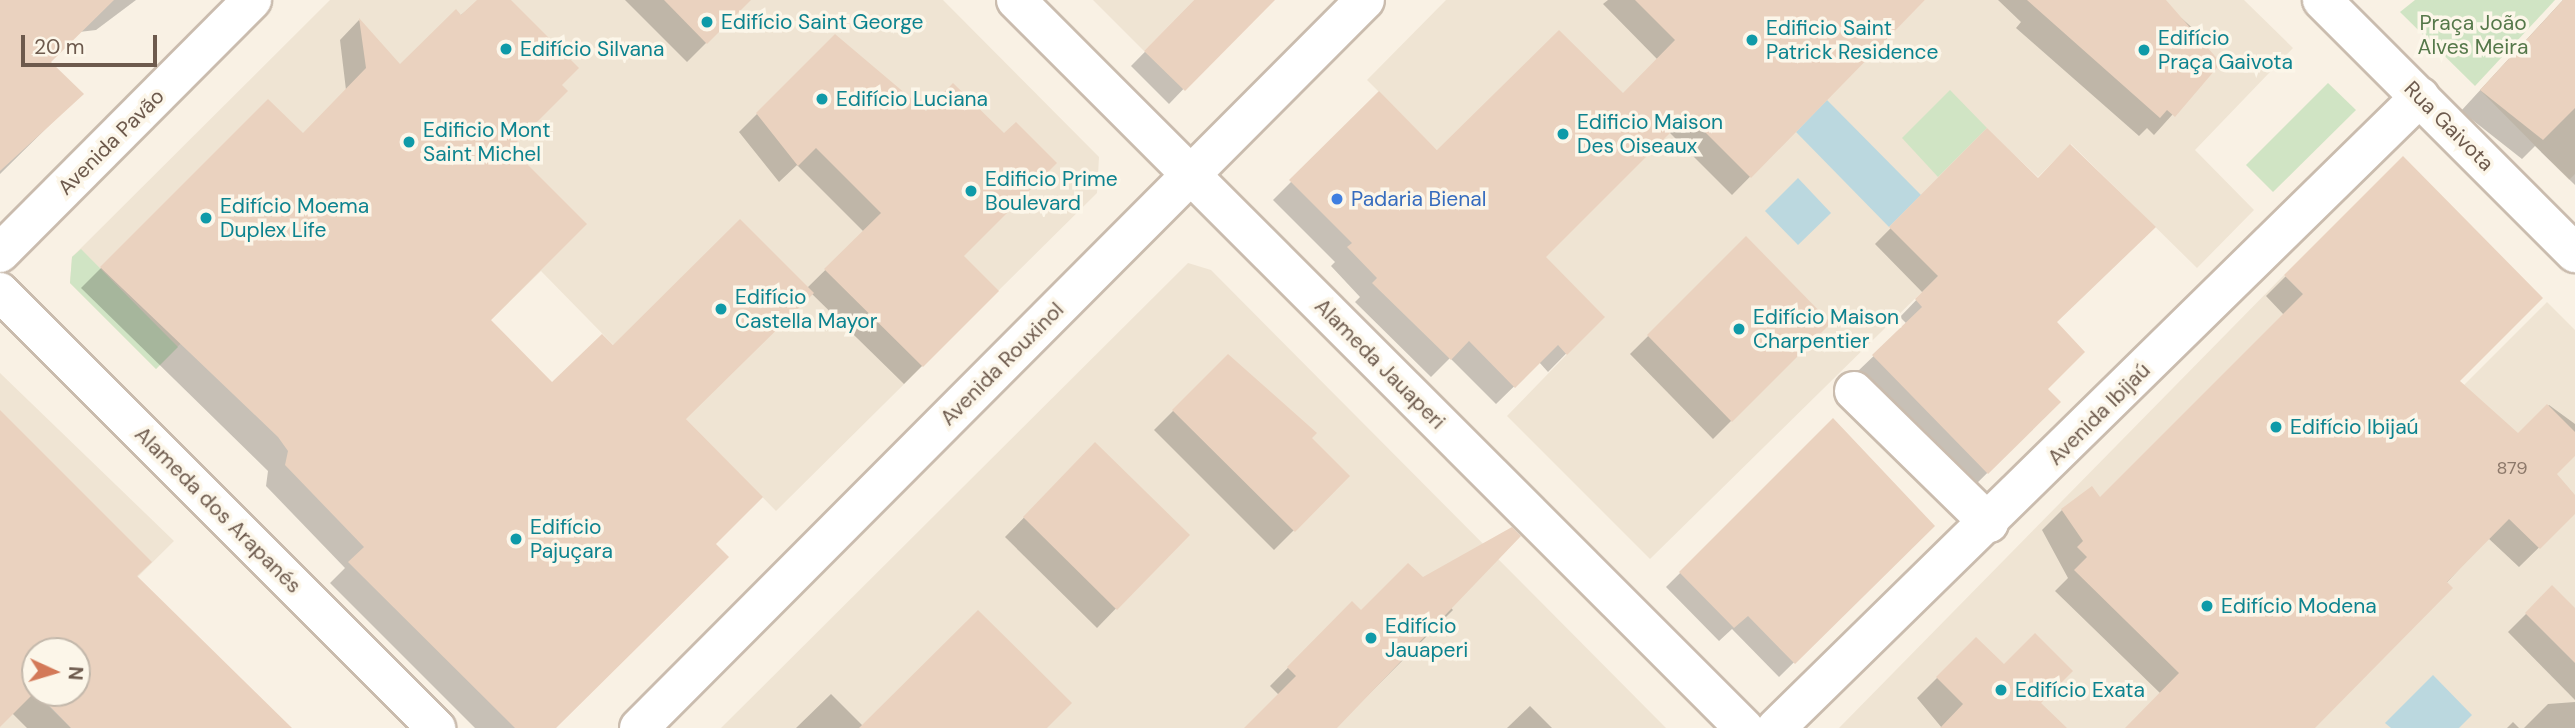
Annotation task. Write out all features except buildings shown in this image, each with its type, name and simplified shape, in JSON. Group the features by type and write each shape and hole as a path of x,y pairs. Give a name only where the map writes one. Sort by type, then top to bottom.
{"street":[{"name":"Avenida Pavão","path":"0,253 251,0"},
{"name":"Alameda Jauaperi","path":"1016,0 1744,728"},
{"name":"Avenida Rouxinol","path":"639,728 1365,0"},
{"name":"Rua Gaivota","path":"2322,0 2575,253"},
{"name":"Avenida Ibijaú","path":"1776,728 1989,523 2420,97"},
{"name":"Alameda dos Arapanés","path":"0,292 436,728"},
{"path":"1854,391 1989,523"}],"shaded area":[{"path":"330,0 943,0 1099,157 1097,193 776,511 541,271 491,320 345,174 156,369 70,283 72,257"},
{"path":"1093,0 1194,0 1144,51"},
{"path":"1446,0 1859,0 1892,33 1925,0 2244,0 2293,48 2195,150 2254,210 2197,268 2071,144 2038,177 1987,129 1938,276 1650,559 1507,416 1604,316 1367,80"},
{"path":"2563,0 2575,0 2575,174 2569,180 2480,90"},
{"path":"1188,263 1211,270 1666,728 721,728"},
{"path":"2284,275 2428,421 2547,302 2575,330 2575,728 1839,728"},
{"path":"0,373 174,541 77,637 21,637 21,707 49,707 71,728 0,728"}],"green space":[{"name":"Praça João Alves Meira","path":"2415,0 2555,0 2475,86 2400,12"},
{"path":"2328,83 2356,110 2273,192 2246,165"},
{"path":"1950,90 1987,128 1938,177 1902,138"},
{"path":"81,249 178,347 156,369 70,283 72,257"}],"water":[{"path":"1827,100 1921,195 1889,227 1796,132"},
{"path":"1798,178 1831,213 1798,245 1765,211"},
{"path":"2433,675 2472,715 2459,728 2391,728 2385,723"}],"place":[{"name":"Edifício Saint George","path":"707,22"},
{"name":"Edificio Saint Patrick Residence","path":"1752,40"},
{"name":"Edifício Silvana","path":"506,49"},
{"name":"Edifício Praça Gaivota","path":"2144,50"},
{"name":"Edifício Luciana","path":"822,99"},
{"name":"Edificio Maison Des Oiseaux","path":"1563,134"},
{"name":"Edificio Mont Saint Michel","path":"409,142"},
{"name":"Edificio Prime Boulevard","path":"971,191"},
{"name":"Padaria Bienal","path":"1337,199"},
{"name":"Edifício Moema Duplex Life","path":"206,218"},
{"name":"Edifício Castella Mayor","path":"721,309"},
{"name":"Edifício Maison Charpentier","path":"1739,329"},
{"name":"Edifício Ibijaú","path":"2276,427"},
{"name":"Edifício Pajuçara","path":"516,539"},
{"name":"Edifício Modena","path":"2207,606"},
{"name":"Edifício Jauaperi","path":"1371,638"},
{"name":"Edifício Exata","path":"2001,690"}]}
